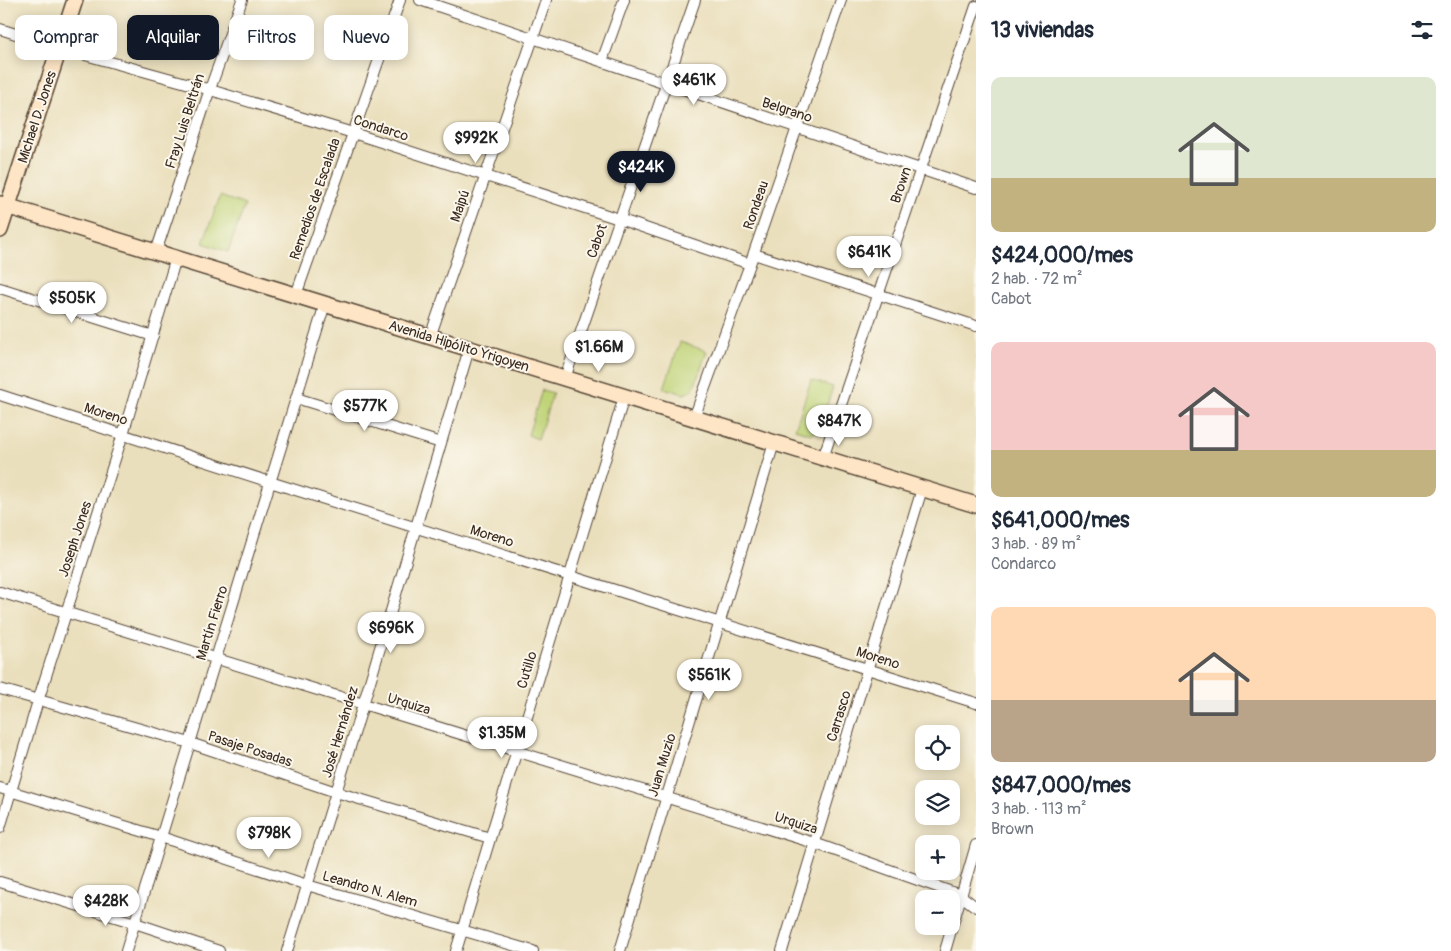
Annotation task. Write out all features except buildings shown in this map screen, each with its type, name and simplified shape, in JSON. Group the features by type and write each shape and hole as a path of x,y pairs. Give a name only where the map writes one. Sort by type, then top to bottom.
{"main road":[{"name":"Michael D. Jones","path":"71,15 76,0"},
{"name":"Michael D. Jones","path":"0,230 4,205 56,60"},
{"name":"Avenida Hipólito Yrigoyen","path":"4,205 976,505"}],"street":[{"name":"Fray Luis Beltrán","path":"156,252 210,89 242,0"},
{"name":"Remedios de Escalada","path":"296,295 400,0"},
{"name":"Belgrano","path":"420,0 976,188"},
{"name":"Maipú","path":"430,337 546,0"},
{"path":"602,61 624,0"},
{"name":"Cabot","path":"565,378 695,0"},
{"name":"Rondeau","path":"694,418 752,259 841,0"},
{"name":"Brown","path":"823,458 976,6"},
{"name":"Condarco","path":"0,29 15,34"},
{"name":"Condarco","path":"104,60 210,89 619,219 752,259 879,294 976,326"},
{"name":"Joseph Jones","path":"0,828 38,701 124,434 176,258"},
{"path":"0,288 152,336"},
{"name":"Martín Fierro","path":"126,951 325,304"},
{"name":"José Hernández","path":"287,951 363,705 469,349"},
{"name":"Moreno","path":"0,395 270,482 416,526 976,703"},
{"name":"Cutillo","path":"456,951 624,397"},
{"path":"296,398 441,443"},
{"name":"Juan Muzio","path":"620,951 774,443"},
{"name":"Carrasco","path":"782,951 922,489"},
{"name":"Urquiza","path":"0,592 814,843 946,890"},
{"name":"Pasaje Posadas","path":"0,689 190,743 336,792 490,838"},
{"name":"Leandro N. Alem","path":"0,788 161,837 306,885 533,951"},
{"path":"960,895 976,845"},
{"path":"0,882 219,951"},
{"name":"Urquiza","path":"960,895 976,907"},
{"path":"945,951 949,935"}],"green space":[{"path":"220,196 245,205 228,252 203,243"},
{"path":"680,342 707,351 693,390 684,394 664,388"},
{"path":"811,380 833,387 819,429 811,434 795,429"},
{"path":"542,390 553,393 538,439 528,435"}]}
